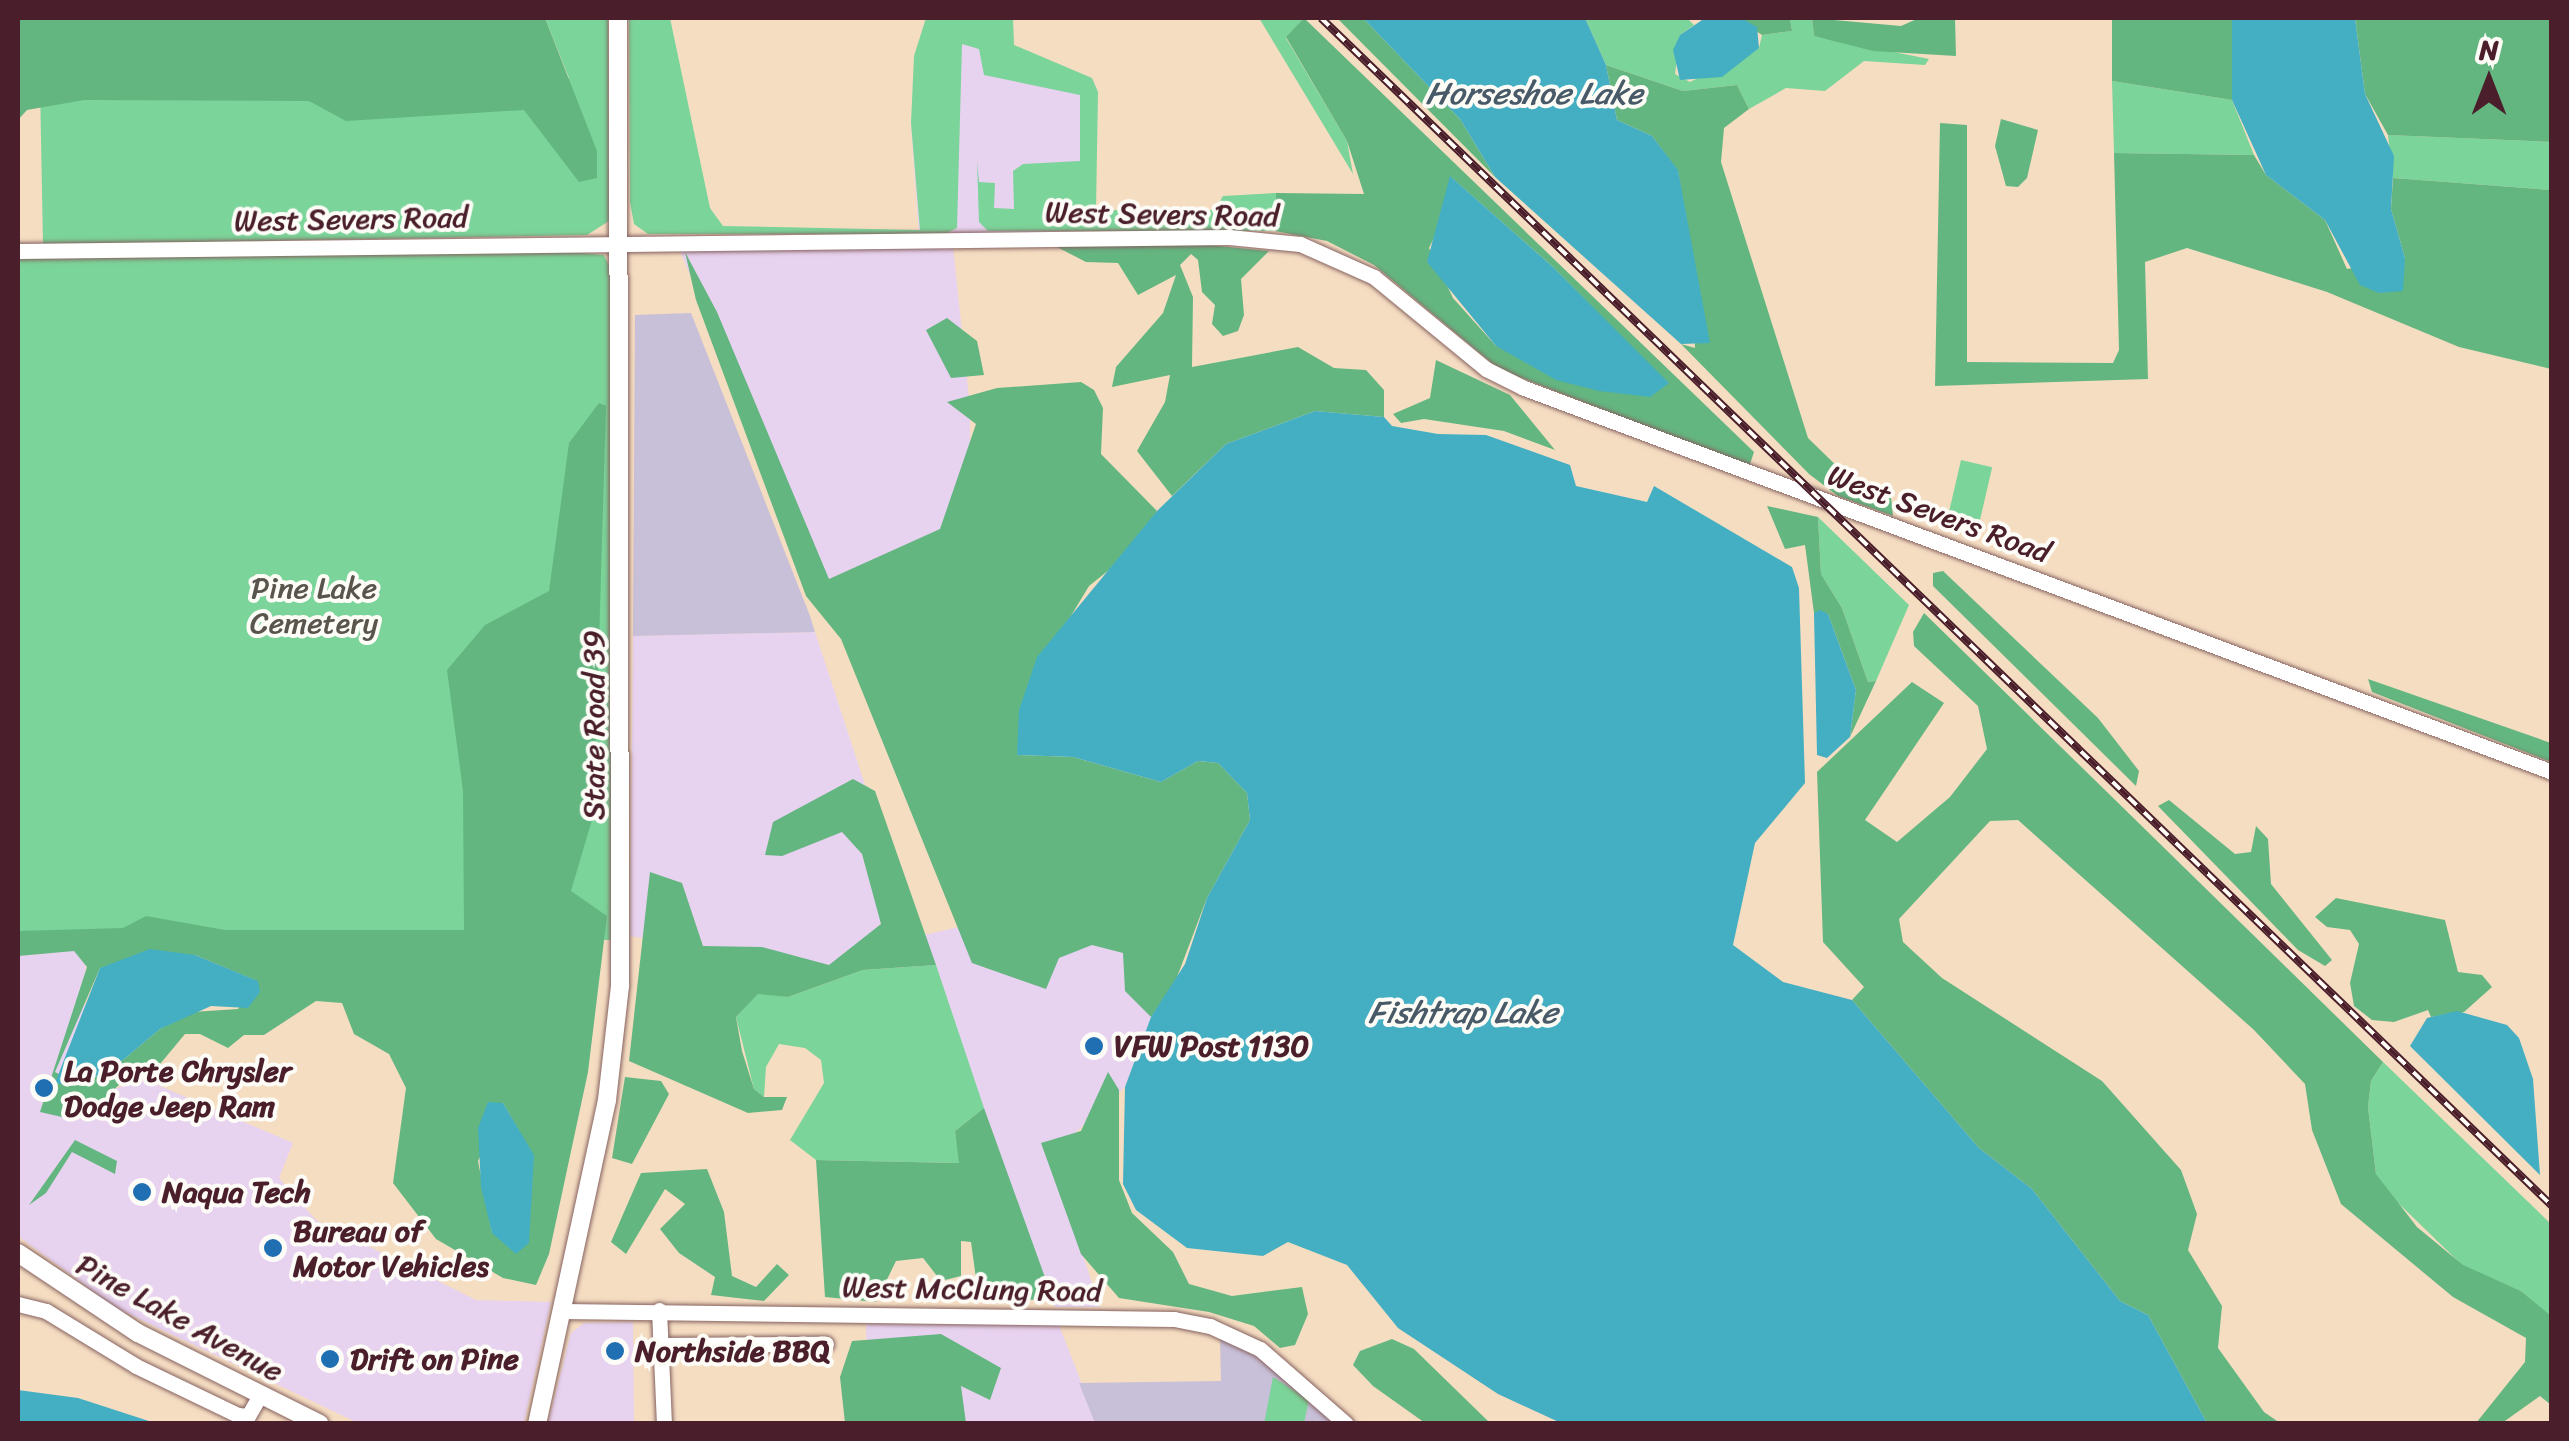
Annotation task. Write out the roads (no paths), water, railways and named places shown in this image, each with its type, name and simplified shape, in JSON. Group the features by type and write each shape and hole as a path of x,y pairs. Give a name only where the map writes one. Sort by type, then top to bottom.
{"main road":[{"name":"State Road 39","path":"537,1424 607,1100 620,986 618,18"},
{"name":"Pine Lake Avenue","path":"18,1254 98,1310 320,1424"}],"street":[{"name":"West Severs Road","path":"18,251 1229,238 1300,244 1374,277 1486,368 1538,394 2552,772"},
{"path":"18,1306 46,1311 136,1366 238,1415 248,1416 260,1395"},
{"name":"West McClung Road","path":"562,1310 1194,1322 1280,1361 1346,1424"},
{"path":"659,1310 664,1345 664,1424"},
{"path":"664,1345 826,1344"}],"water":[{"name":"Horseshoe Lake","path":"1363,18 1585,18 1606,65 1617,120 1652,136 1678,170 1710,343 1681,344 1495,177 1460,119"},
{"path":"1705,18 1743,19 1757,27 1759,48 1722,77 1680,80 1673,50 1680,35"},
{"path":"2232,18 2355,18 2365,94 2394,156 2391,209 2405,258 2403,291 2379,293 2360,285 2325,220 2266,175 2232,100"},
{"path":"1450,176 1553,267 1669,383 1650,397 1599,391 1556,380 1496,346 1427,262"},
{"name":"Fishtrap Lake","path":"1315,411 1384,417 1392,426 1438,434 1486,435 1570,465 1576,486 1647,502 1654,486 1792,567 1799,588 1805,783 1755,843 1733,945 1783,982 1852,1000 1979,1148 2032,1189 2120,1301 2148,1315 2207,1423 1561,1423 1498,1394 1398,1328 1347,1265 1288,1242 1263,1256 1187,1248 1136,1210 1123,1184 1125,1087 1151,1017 1185,964 1207,898 1250,820 1247,793 1218,763 1198,761 1161,782 1073,757 1017,755 1019,710 1037,657 1157,511 1226,444"},
{"path":"1820,610 1828,614 1856,690 1850,737 1827,758 1817,755 1814,613"},
{"path":"150,949 195,955 258,981 260,992 248,1008 211,1006 160,1029 110,1071 70,1086 55,1083 100,968"},
{"path":"2457,1011 2507,1025 2519,1038 2533,1079 2540,1175 2410,1046 2427,1018"},
{"path":"488,1102 503,1103 534,1155 529,1243 516,1254 492,1233 481,1187 478,1128"},
{"path":"18,1390 78,1398 155,1423 18,1423"}],"railway":[{"path":"1321,18 2552,1206"}],"place":[{"name":"VFW Post 1130","path":"1094,1046"},
{"name":"La Porte Chrysler Dodge Jeep Ram","path":"44,1088"},
{"name":"Naqua Tech","path":"142,1192"},
{"name":"Bureau of Motor Vehicles","path":"273,1248"},
{"name":"Northside BBQ","path":"615,1351"},
{"name":"Drift on Pine","path":"330,1359"}],"park label":[{"name":"Pine Lake Cemetery","path":"314,605"}]}
